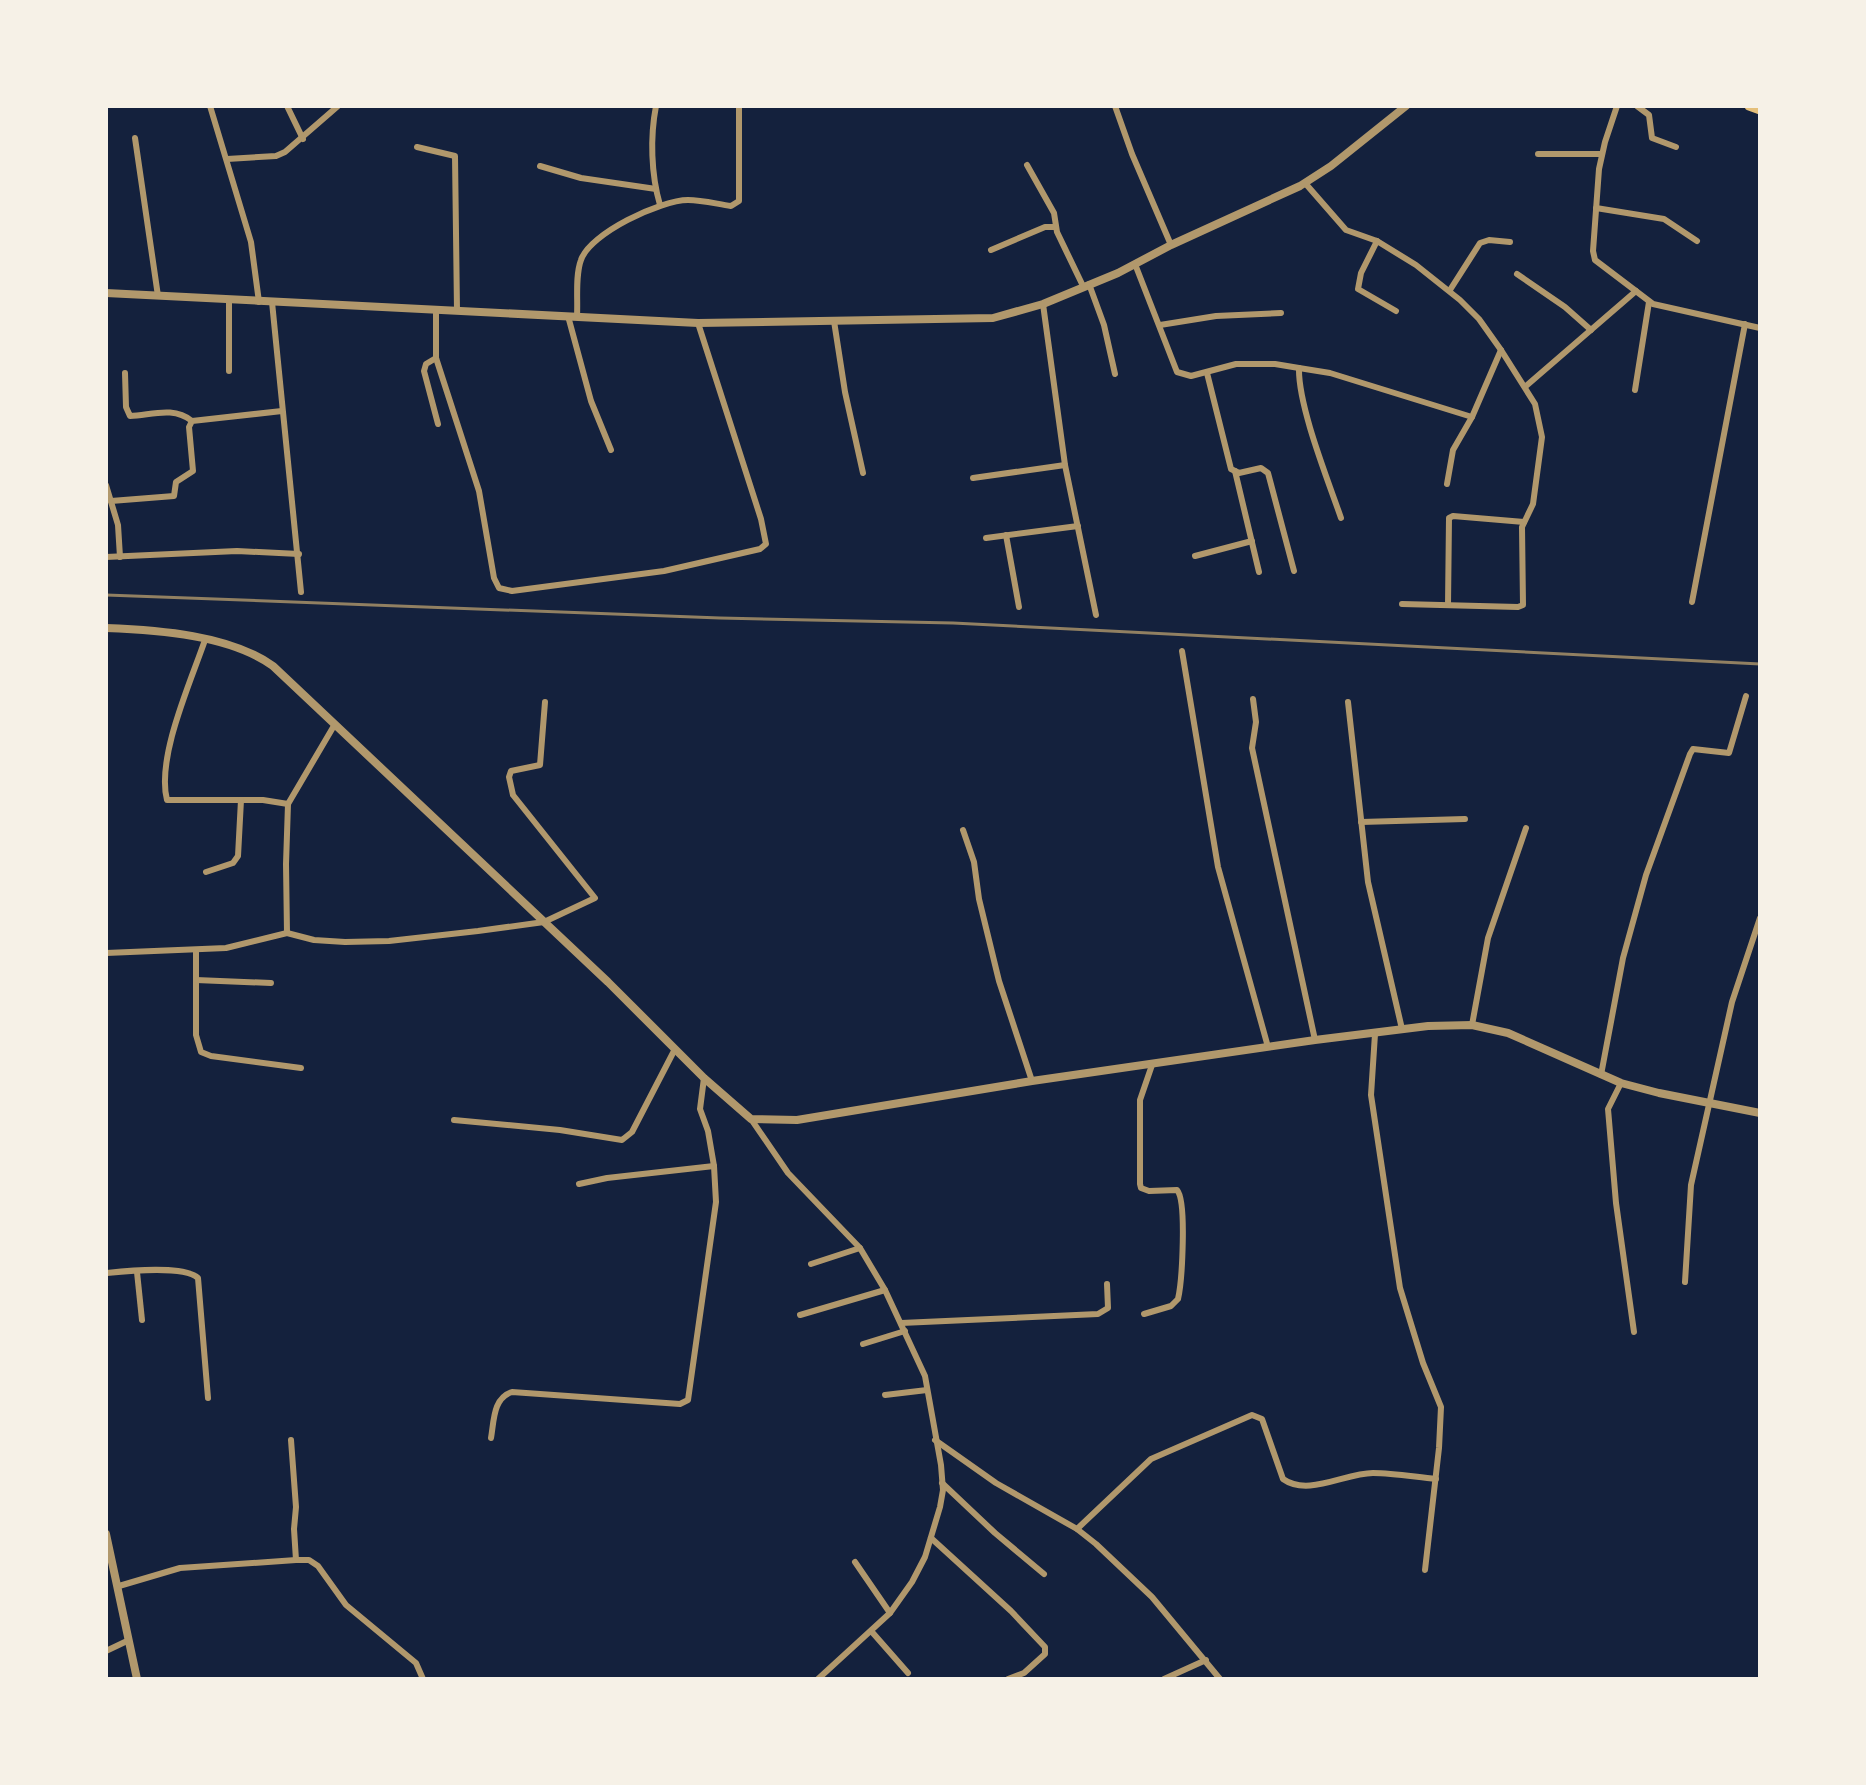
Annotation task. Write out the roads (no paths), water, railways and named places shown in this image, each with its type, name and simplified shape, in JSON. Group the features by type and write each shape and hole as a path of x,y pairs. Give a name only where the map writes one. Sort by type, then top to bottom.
{"main road":[{"path":"1749,106 1760,110"}],"street":[{"path":"210,106 251,242 259,302"},
{"path":"287,106 303,139"},
{"path":"227,159 276,156 285,152 338,106"},
{"path":"656,106 652,125 660,205"},
{"path":"611,450 591,401 572,316 580,262 588,248 624,223 660,205 687,200 731,206 739,201 739,106"},
{"path":"1115,106 1171,245"},
{"path":"106,293 698,323 993,318 1043,304 1305,183 1406,106"},
{"path":"1617,106 1602,154 1596,208 1595,260 1649,302 1760,328"},
{"path":"1637,106 1649,115 1652,138 1676,147"},
{"path":"135,138 158,296"},
{"path":"417,147 455,156 457,310"},
{"path":"1538,154 1602,154"},
{"path":"1027,165 1054,213 1056,227 1104,325 1115,374"},
{"path":"540,166 581,178 656,189"},
{"path":"1305,183 1346,230 1377,241 1450,290 1479,319 1535,404 1542,437 1533,504 1524,522 1523,605 1402,604"},
{"path":"1596,208 1664,219 1697,241"},
{"path":"991,250 1045,227 1056,227"},
{"path":"1450,290 1480,243 1489,240 1510,242"},
{"path":"1377,241 1361,273 1358,289 1396,311"},
{"path":"1135,264 1177,372 1183,375 1207,373 1236,364 1275,364 1330,373 1472,417"},
{"path":"1517,274 1565,307 1591,330"},
{"path":"1526,386 1636,291"},
{"path":"229,300 229,371"},
{"path":"272,302 301,592"},
{"path":"1635,390 1649,302"},
{"path":"1043,304 1065,465 1096,615"},
{"path":"436,309 436,358 479,491 491,563 499,588 512,591 664,571 760,549 766,544 761,519 698,323"},
{"path":"1160,325 1216,316 1281,313"},
{"path":"834,321 845,392 863,473"},
{"path":"1692,602 1745,324"},
{"path":"1447,484 1453,450 1472,417 1501,350"},
{"path":"436,358 426,364 424,371 438,424"},
{"path":"1299,368 1308,417 1341,518"},
{"path":"125,373 126,407 130,416 174,412 192,421 282,411"},
{"path":"1207,373 1231,469 1239,473 1261,468 1268,473 1294,571"},
{"path":"111,501 174,496 176,482 193,471 189,427 192,421"},
{"path":"973,478 1065,465"},
{"path":"1235,471 1259,572"},
{"path":"106,485 118,525 120,557"},
{"path":"1448,605 1449,518 1524,522"},
{"path":"986,538 1078,526"},
{"path":"1006,535 1019,607"},
{"path":"1195,556 1252,541"},
{"path":"106,557 237,551 299,554"},
{"path":"106,628 158,631 205,640 235,647 266,661 544,922 704,1078 751,1119 788,1173 860,1248 885,1290 925,1376 942,1483 940,1507 931,1538 912,1582 872,1632 818,1679"},
{"path":"205,640 170,744 165,792 167,800 241,800 288,804"},
{"path":"1182,651 1218,867 1268,1047"},
{"path":"1601,1076 1623,958 1646,875 1690,754 1698,748 1729,753 1746,696"},
{"path":"1253,699 1256,722 1252,748 1315,1040"},
{"path":"106,953 226,948 287,933 330,941 389,941 544,922 595,898 513,795 510,786 511,771 540,765 545,702"},
{"path":"1348,702 1368,882 1402,1029"},
{"path":"287,933 288,804 335,724"},
{"path":"206,872 233,863 238,856 241,800"},
{"path":"1361,822 1465,819"},
{"path":"1472,1025 1488,938 1526,828"},
{"path":"963,830 974,862 979,899 999,981 1032,1081"},
{"path":"1685,1282 1691,1185 1732,1002 1760,918"},
{"path":"196,950 196,1035 201,1052 301,1068"},
{"path":"196,980 271,983"},
{"path":"751,1119 797,1120 1032,1081 1315,1040 1402,1029 1472,1025 1508,1033 1621,1083 1760,1113"},
{"path":"1375,1034 1371,1095 1400,1288 1423,1363 1441,1407 1425,1570"},
{"path":"454,1120 560,1130 622,1140 632,1132 675,1049"},
{"path":"1144,1314 1171,1306 1178,1299 1182,1249 1183,1203 1180,1192 1149,1191 1141,1188 1140,1184 1140,1100 1152,1065"},
{"path":"491,1438 498,1403 503,1396 512,1392 680,1404 688,1400 715,1221 717,1185 708,1131 700,1109 704,1078"},
{"path":"1621,1083 1608,1109 1616,1203 1634,1332"},
{"path":"579,1184 714,1166"},
{"path":"811,1264 860,1248"},
{"path":"137,1272 142,1320"},
{"path":"106,1273 189,1272 198,1278 208,1398"},
{"path":"901,1323 1098,1314 1108,1308 1107,1284"},
{"path":"800,1315 885,1290"},
{"path":"863,1344 905,1331"},
{"path":"885,1395 927,1390"},
{"path":"1077,1529 1151,1459 1252,1415 1262,1419 1283,1479 1291,1484 1304,1487 1365,1473 1436,1479"},
{"path":"291,1440 296,1497 296,1560"},
{"path":"935,1440 996,1483 1077,1529 1115,1560 1152,1597 1220,1679"},
{"path":"942,1483 1044,1574"},
{"path":"106,1534 108,1556 119,1586 127,1641 137,1679"},
{"path":"931,1538 1011,1611 1045,1647 1045,1654 1024,1673 1008,1679"},
{"path":"119,1586 180,1568 309,1560 318,1566 346,1605 416,1663 423,1679"},
{"path":"855,1562 890,1613"},
{"path":"872,1632 908,1673"},
{"path":"106,1651 127,1641"},
{"path":"1164,1679 1206,1660"}],"railway":[{"path":"106,595 720,618 953,623 1760,664"}]}
